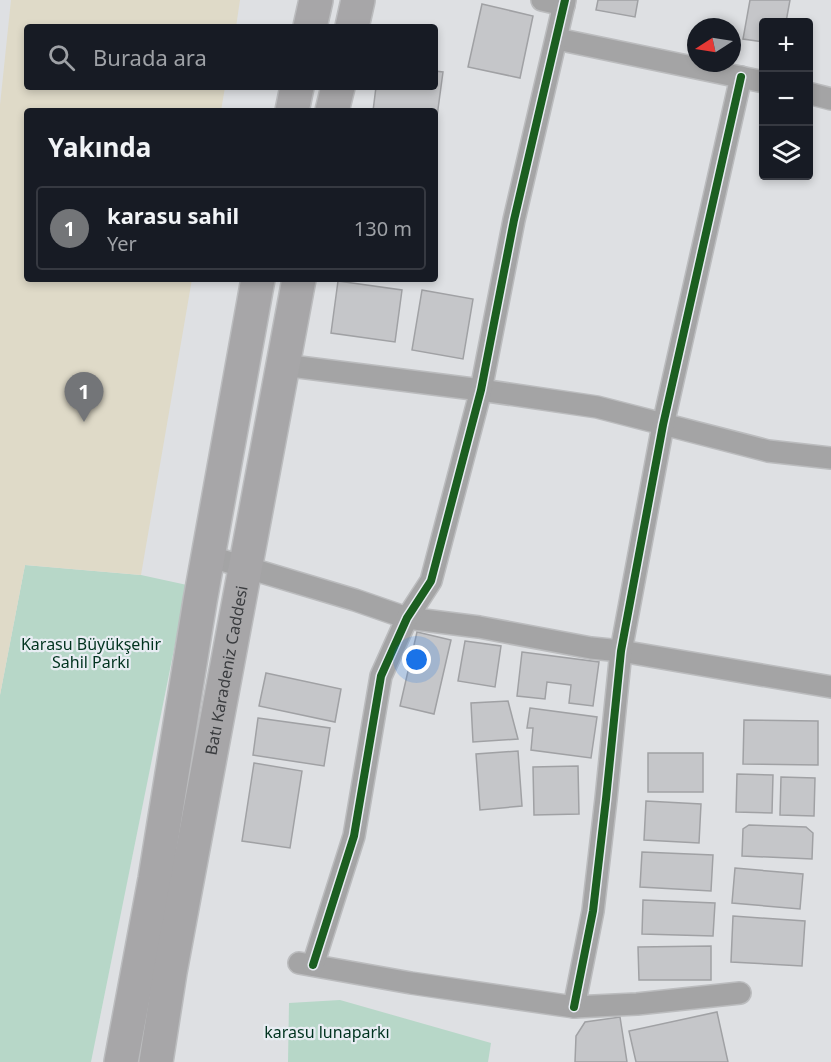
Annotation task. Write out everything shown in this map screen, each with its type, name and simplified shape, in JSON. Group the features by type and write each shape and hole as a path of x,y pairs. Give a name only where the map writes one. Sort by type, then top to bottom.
{"main road":[{"path":"311,24 316,0"},
{"path":"353,24 358,0"},
{"path":"293,108 296,90"},
{"path":"333,108 337,90"},
{"name":"Batı Karadeniz Caddesi","path":"121,1062 155,879 208,556 257,282"},
{"name":"Batı Karadeniz Caddesi","path":"156,1062 170,972 298,282"}],"street":[{"path":"542,0 564,3 514,220 480,390 431,581 407,618 381,676 354,836 306,964 411,983 574,1006 637,1004 740,993"},
{"path":"557,39 759,81"},
{"path":"574,1006 593,911 621,651 663,425 741,77"},
{"path":"813,94 831,99"},
{"path":"283,365 597,407 768,450 831,458"},
{"path":"208,556 407,618 479,627 591,648 621,651 831,687"}],"green space":[{"name":"Karasu Büyükşehir Sahil Parkı","path":"25,565 141,575 187,585 91,1062 0,1062 0,695"},
{"name":"karasu lunaparkı","path":"340,1000 491,1043 488,1062 288,1062 289,1003"}],"sand":[{"path":"11,0 240,0 236,24 24,24 24,90 224,90 222,108 24,108 24,282 191,282 141,575 25,565 0,695 0,105"}],"building":[{"path":"598,0 638,0 635,17 596,10"},
{"path":"750,0 790,0 787,18 759,18 759,41 743,39"},
{"path":"482,4 533,16 520,78 468,67"},
{"path":"438,71 443,72 438,109 373,108 376,90 438,90"},
{"path":"338,282 402,290 395,342 331,333"},
{"path":"422,290 473,299 463,359 412,350"},
{"path":"417,632 451,640 434,714 400,706"},
{"path":"465,641 501,646 495,687 458,681"},
{"path":"522,652 599,662 593,706 569,703 571,685 547,682 545,699 517,696"},
{"path":"266,673 341,689 335,722 259,706"},
{"path":"508,701 518,739 473,742 471,703"},
{"path":"530,708 597,717 591,758 531,750 533,728 527,728"},
{"path":"258,718 330,728 324,766 253,755"},
{"path":"744,720 818,721 818,765 743,764"},
{"path":"518,751 522,806 480,810 476,754"},
{"path":"648,753 703,753 703,792 648,792"},
{"path":"254,763 302,771 290,848 242,841"},
{"path":"578,766 579,814 534,815 533,767"},
{"path":"737,774 773,775 772,813 736,812"},
{"path":"781,777 815,778 814,816 780,815"},
{"path":"646,801 701,804 699,843 644,840"},
{"path":"749,825 806,827 813,833 812,859 742,856 743,829"},
{"path":"642,852 713,855 711,891 640,887"},
{"path":"735,868 803,874 800,909 732,903"},
{"path":"643,900 715,903 713,936 642,934"},
{"path":"733,916 805,921 802,966 731,962"},
{"path":"711,946 711,980 639,980 638,947"},
{"path":"717,1012 728,1062 636,1062 629,1031"},
{"path":"620,1017 627,1062 575,1062 576,1036 585,1022"}],"cycle path":[{"path":"313,965 354,836 381,676 407,618 431,581 481,390 514,220 565,0"},
{"path":"574,1007 593,911 621,651 663,425 741,77"}],"place":[{"name":"karasu sahil","path":"84,422"}]}
